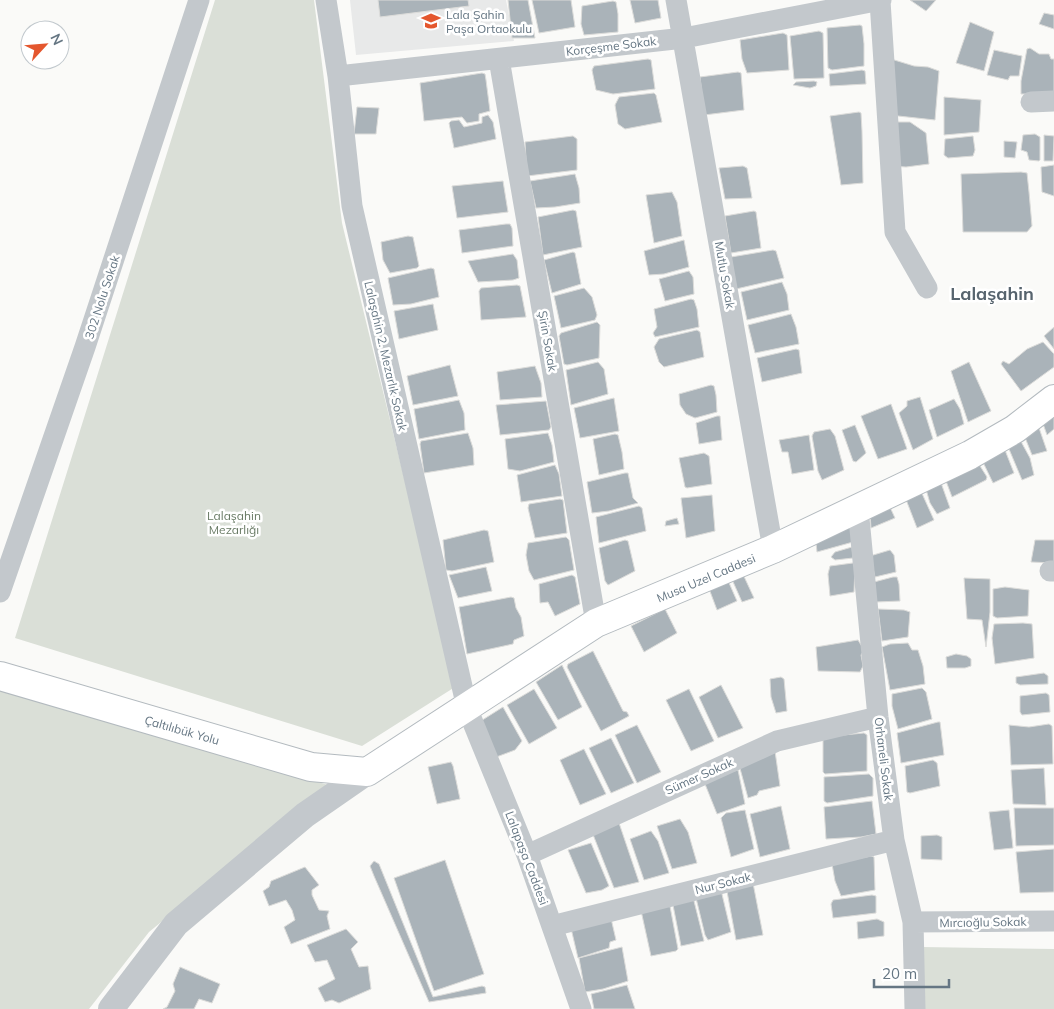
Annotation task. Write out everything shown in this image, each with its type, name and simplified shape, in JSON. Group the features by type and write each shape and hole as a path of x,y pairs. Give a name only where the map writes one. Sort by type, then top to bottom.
{"main road":[{"name":"Musa Uzel Caddesi","path":"367,772 596,623 773,549 970,454 1015,429 1054,399"},
{"name":"Çaltılıbük Yolu","path":"0,676 311,767 367,772"}],"street":[{"name":"302 Nolu Sokak","path":"0,592 85,347 199,0"},
{"name":"Lalaşahin 2. Mezarlık Sokak","path":"326,0 338,76 352,206 467,708"},
{"name":"Mutlu Sokak","path":"676,0 773,549"},
{"name":"Korçeşme Sokak","path":"338,76 684,38 880,0"},
{"path":"880,0 895,232 927,288"},
{"name":"Şirin Sokak","path":"499,59 596,623"},
{"path":"1031,102 1054,101"},
{"name":"Orhaneli Sokak","path":"858,508 878,717 894,840 913,922 915,1009"},
{"name":"Lalapaşa Caddesi","path":"467,708 527,854 581,1009"},
{"name":"Sümer Sokak","path":"527,854 777,741 878,717"},
{"path":"111,1009 176,924 305,815 367,772"},
{"name":"Nur Sokak","path":"552,926 894,840"},
{"name":"Mırcıoğlu Sokak","path":"913,922 1054,921"}],"shaded area":[{"name":"Lala Şahin Paşa Ortaokulu","path":"350,0 506,0 514,41 356,55"}],"green space":[{"name":"Lalaşahin Mezarlığı","path":"215,0 314,0 342,223 455,687 362,746 15,638"},
{"path":"0,688 328,785 149,932 89,1009 0,1009"},
{"path":"922,947 1054,949 1054,1009 925,1009"}],"building":[{"path":"378,0 468,0 469,6 380,17"},
{"path":"508,0 528,0 535,38 512,38"},
{"path":"532,0 571,0 575,27 539,33"},
{"path":"630,0 658,0 661,18 635,23"},
{"path":"910,0 936,0 926,11"},
{"path":"616,2 618,14 618,32 584,35 581,24 582,6"},
{"path":"1044,13 1054,15 1054,29 1039,24"},
{"path":"970,22 994,32 984,71 956,63"},
{"path":"862,26 864,44 864,66 832,70 828,68 827,28"},
{"path":"819,31 823,33 824,78 794,79 790,36"},
{"path":"783,33 787,35 789,70 747,73 742,59 740,40"},
{"path":"1030,48 1039,54 1049,54 1051,59 1054,59 1054,94 1021,94 1021,81 1027,49"},
{"path":"994,50 1022,56 1019,76 1010,76 1008,80 987,75"},
{"path":"891,59 939,71 935,120 889,115"},
{"path":"651,60 655,89 613,94 596,90 592,70 594,66"},
{"path":"865,71 866,84 830,86 829,74"},
{"path":"741,73 744,110 704,115 700,77"},
{"path":"485,74 490,111 479,114 479,121 467,123 462,117 424,121 420,83"},
{"path":"796,82 817,82 816,86 810,88 793,85"},
{"path":"654,93 662,122 625,129 618,124 615,105 619,97"},
{"path":"944,97 981,100 979,132 944,135"},
{"path":"357,107 379,108 376,134 354,134"},
{"path":"861,113 863,183 841,185 830,116"},
{"path":"488,115 493,122 496,139 454,148 449,123 451,121 459,120 464,127 482,123 482,117"},
{"path":"893,122 910,122 926,133 929,164 906,167 891,166"},
{"path":"1035,134 1040,137 1039,161 1029,160 1027,152 1021,150 1023,135"},
{"path":"1044,135 1054,136 1053,161 1044,161"},
{"path":"573,136 577,139 577,170 527,176 525,142"},
{"path":"973,136 975,150 973,156 948,158 944,155 945,139"},
{"path":"1004,141 1017,142 1015,158 1004,157"},
{"path":"1054,165 1054,196 1042,192 1041,167"},
{"path":"743,166 747,168 752,198 725,199 719,168"},
{"path":"1027,173 1029,192 1032,226 1027,232 963,232 961,174"},
{"path":"575,174 579,188 580,203 536,208 530,181"},
{"path":"503,181 508,212 457,218 452,186"},
{"path":"672,192 677,202 682,236 654,243 646,195"},
{"path":"576,211 582,247 543,255 538,217"},
{"path":"756,212 761,248 731,253 725,216"},
{"path":"510,224 512,228 513,246 462,253 459,230"},
{"path":"408,236 413,237 419,266 390,273 383,260 381,242"},
{"path":"684,240 689,267 664,274 649,275 644,251"},
{"path":"776,251 784,278 736,289 731,257"},
{"path":"575,253 581,284 552,293 544,260"},
{"path":"513,254 517,260 519,278 513,280 478,282 468,261"},
{"path":"431,268 434,269 439,297 411,304 393,305 388,278"},
{"path":"689,271 693,277 694,294 665,301 659,279"},
{"path":"782,282 787,294 789,310 747,320 741,292"},
{"path":"520,286 526,317 481,320 479,291 481,288"},
{"path":"584,288 592,297 597,315 595,320 561,328 554,296"},
{"path":"691,299 694,300 697,309 699,327 655,337 653,333 657,327 654,309"},
{"path":"433,304 438,330 399,339 394,311"},
{"path":"791,314 799,344 755,353 748,325"},
{"path":"597,322 600,325 599,358 564,364 559,336 561,333"},
{"path":"1054,327 1054,349 1044,336"},
{"path":"697,330 700,332 704,357 664,367 659,362 654,347 659,339"},
{"path":"1043,342 1054,354 1054,367 1021,391 1001,364 1003,361 1009,364 1027,349"},
{"path":"796,349 799,350 802,373 762,382 757,358"},
{"path":"598,362 604,369 608,394 571,405 566,370"},
{"path":"969,362 991,411 968,422 951,371"},
{"path":"450,365 458,396 413,405 407,376"},
{"path":"535,366 541,383 542,397 500,400 497,372"},
{"path":"711,385 714,386 716,395 717,412 695,418 686,414 680,405 679,394"},
{"path":"920,397 933,439 913,450 899,413 907,406 907,401"},
{"path":"614,398 619,431 580,438 574,408"},
{"path":"954,399 960,409 964,424 937,437 929,410"},
{"path":"459,400 464,413 465,430 419,439 414,409"},
{"path":"546,401 551,427 549,430 500,435 496,405"},
{"path":"891,404 907,449 878,459 861,416"},
{"path":"1054,409 1054,429 1047,435 1042,421"},
{"path":"720,416 722,440 699,444 696,423"},
{"path":"855,425 866,453 856,462 853,461 842,430"},
{"path":"1038,425 1047,451 1032,455 1022,430"},
{"path":"830,429 835,436 844,470 822,480 818,471 812,436 814,432"},
{"path":"468,433 473,448 474,465 424,473 421,441"},
{"path":"548,433 554,462 520,471 508,469 505,439"},
{"path":"618,435 624,469 599,475 593,439"},
{"path":"809,435 814,470 792,474 788,452 782,452 779,440"},
{"path":"1018,436 1030,458 1034,475 1022,480 1006,442"},
{"path":"1003,445 1014,473 993,483 980,456"},
{"path":"704,453 709,456 712,484 685,487 679,458"},
{"path":"975,458 987,477 986,480 952,497 943,473"},
{"path":"555,465 559,474 562,496 521,502 517,475"},
{"path":"628,473 633,498 638,503 609,511 592,513 587,482"},
{"path":"940,480 950,508 937,514 930,503 925,486"},
{"path":"920,489 934,520 917,528 905,497"},
{"path":"712,495 715,531 686,538 681,498"},
{"path":"563,500 567,533 535,538 528,508 529,504"},
{"path":"889,505 895,518 871,528 870,513"},
{"path":"639,506 642,508 646,531 599,543 596,517"},
{"path":"677,518 679,524 665,526 666,521"},
{"path":"850,524 853,542 817,552 815,534"},
{"path":"484,530 488,531 494,562 452,571 446,570 443,540"},
{"path":"566,537 569,540 574,570 534,580 529,571 526,555 528,543"},
{"path":"625,540 628,541 635,571 608,585 605,581 599,548"},
{"path":"1035,540 1054,540 1054,563 1031,562"},
{"path":"852,547 853,558 835,560 831,557 835,552"},
{"path":"890,550 894,555 896,572 875,577 870,556"},
{"path":"853,563 855,565 854,592 830,596 828,574 830,566"},
{"path":"486,567 492,591 458,598 449,575"},
{"path":"741,570 754,598 742,602 730,575"},
{"path":"572,575 575,577 580,604 555,616 548,602 540,603 539,584"},
{"path":"726,576 737,601 717,610 708,586"},
{"path":"897,577 900,601 876,602 874,582"},
{"path":"964,578 990,579 990,612 986,647 982,620 967,619"},
{"path":"1005,587 1029,590 1028,616 997,618 993,616 993,589"},
{"path":"514,598 516,608 521,617 524,636 514,640 513,644 467,654 459,607"},
{"path":"665,609 677,633 644,652 631,626"},
{"path":"878,609 910,612 908,637 882,641"},
{"path":"994,624 1032,624 1034,658 995,664 992,638"},
{"path":"858,640 864,650 861,655 863,666 860,672 818,671 816,647"},
{"path":"908,643 912,650 918,650 923,666 925,684 890,690 882,647 890,644"},
{"path":"593,651 623,711 627,712 629,716 601,731 567,667 568,664"},
{"path":"956,654 967,656 971,659 971,666 947,668 946,657"},
{"path":"562,665 582,707 558,720 536,682"},
{"path":"1044,673 1048,676 1048,684 1020,685 1016,683 1016,677"},
{"path":"781,677 784,679 787,711 776,713 771,697 770,679"},
{"path":"721,685 743,728 718,738 699,697"},
{"path":"922,688 926,692 932,719 898,729 892,706 892,694"},
{"path":"534,689 557,728 529,744 507,705"},
{"path":"689,689 714,741 691,751 666,700"},
{"path":"1046,693 1049,695 1050,712 1022,715 1020,712 1020,696"},
{"path":"503,707 522,741 515,750 491,759 476,724"},
{"path":"940,722 944,755 901,763 897,733"},
{"path":"1049,724 1052,726 1053,764 1011,765 1009,725 1029,727"},
{"path":"637,725 661,772 637,783 615,735"},
{"path":"864,733 867,735 867,771 825,774 823,772 823,737"},
{"path":"611,738 634,783 611,793 589,748"},
{"path":"584,749 606,794 580,805 560,760"},
{"path":"775,751 780,786 759,791 757,795 748,798 738,761"},
{"path":"933,760 937,763 940,786 910,793 907,792 905,766"},
{"path":"451,762 460,799 437,804 428,767"},
{"path":"1044,768 1046,805 1013,804 1011,770"},
{"path":"738,770 745,804 717,814 703,779"},
{"path":"869,774 873,778 873,796 827,803 824,801 824,777"},
{"path":"872,801 876,834 826,839 824,807"},
{"path":"781,806 790,849 760,857 750,814"},
{"path":"1014,808 1054,808 1054,845 1016,846"},
{"path":"745,810 754,849 731,857 721,818 726,813"},
{"path":"1009,810 1013,848 994,850 989,812"},
{"path":"680,819 688,832 697,863 672,869 657,826"},
{"path":"618,820 639,882 614,888 592,832"},
{"path":"651,831 658,841 669,873 644,880 630,839"},
{"path":"937,835 942,837 942,860 921,859 921,836"},
{"path":"591,843 609,886 602,890 586,893 568,850"},
{"path":"1054,849 1054,892 1020,893 1016,852"},
{"path":"874,857 875,890 841,896 835,881 832,864"},
{"path":"445,860 484,974 434,991 394,878"},
{"path":"374,861 379,864 433,997 482,986 485,987 486,993 429,1002 370,866"},
{"path":"305,867 319,885 312,890 312,895 319,910 329,911 327,916 330,929 291,944 284,927 295,920 292,910 286,900 269,906 263,891 269,887 271,881"},
{"path":"753,883 763,935 736,940 726,886"},
{"path":"721,890 731,932 708,940 705,935 696,898"},
{"path":"876,896 876,913 833,918 831,904 833,900"},
{"path":"693,897 704,941 681,946 672,900"},
{"path":"669,901 678,949 651,956 640,906"},
{"path":"610,914 616,940 610,942 609,948 578,958 570,924"},
{"path":"877,919 884,922 884,936 858,939 857,922"},
{"path":"346,929 358,942 351,949 359,967 368,966 371,989 339,1003 332,1000 325,1002 318,988 335,979 327,960 315,962 307,945"},
{"path":"622,947 628,981 603,989 585,992 579,958"},
{"path":"180,967 220,984 212,1003 199,999 194,1009 163,1009 167,1007 175,991 173,984"},
{"path":"627,985 635,1009 594,1009 591,994"}],"place":[{"name":"Lala Şahin Paşa Ortaokulu","path":"431,21"}],"district":[{"name":"Lalaşahin","path":"992,293"}]}
